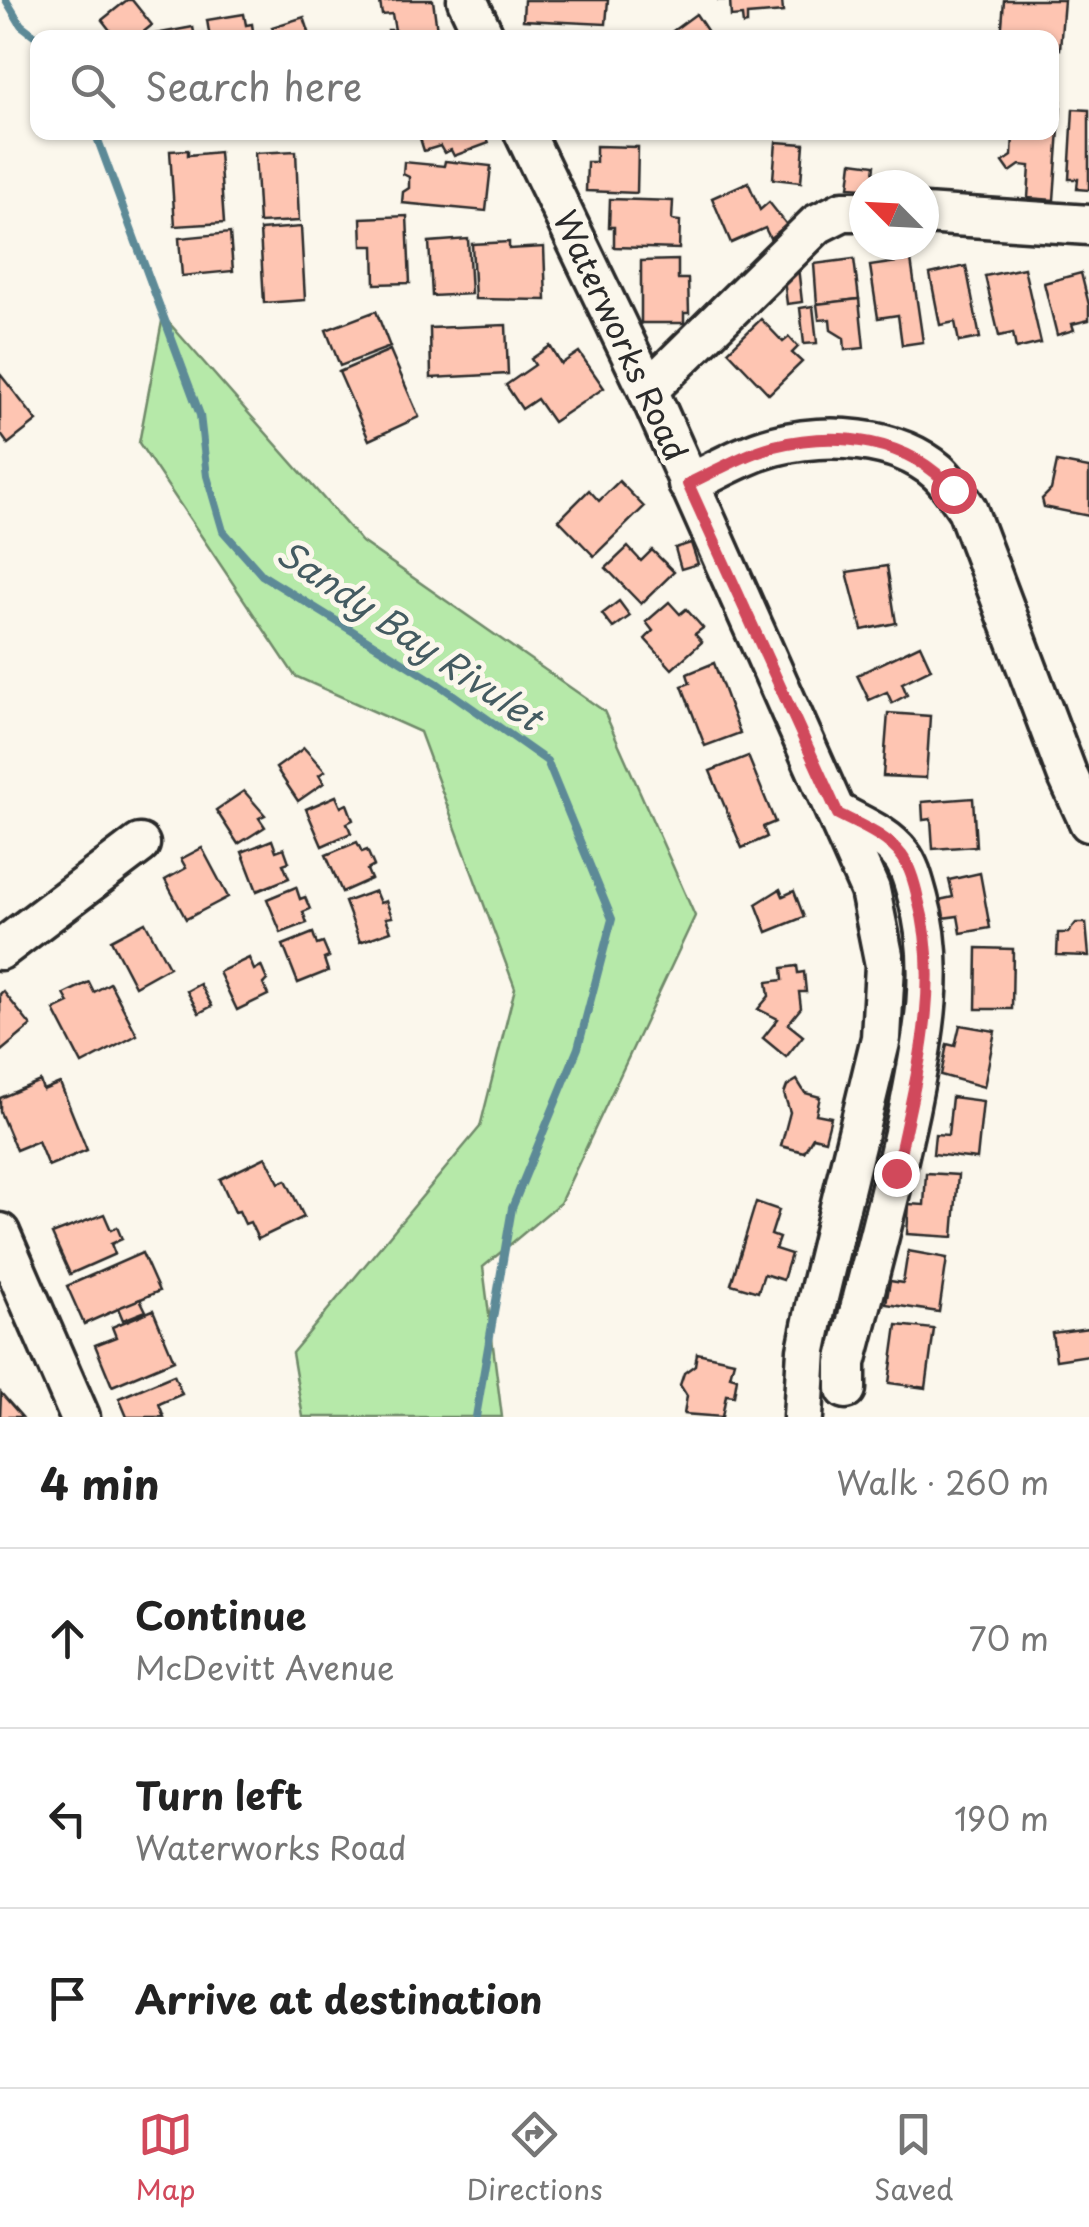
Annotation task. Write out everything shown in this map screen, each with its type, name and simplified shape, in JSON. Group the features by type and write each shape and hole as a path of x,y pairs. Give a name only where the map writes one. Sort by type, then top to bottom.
{"street":[{"path":"467,0 481,30"},
{"name":"Waterworks Road","path":"528,140 648,390 870,890 885,965 882,1038 813,1321 803,1417"},
{"path":"648,390 804,234 830,216 849,211"},
{"path":"939,215 1089,225"},
{"path":"688,484 772,446 803,441 852,440 894,448 938,472 967,508 1067,774 1089,822"},
{"path":"838,814 875,833 902,856 924,917 928,951 924,1034 896,1173 846,1363 846,1389"},
{"path":"0,950 140,844"},
{"path":"0,1233 80,1417"}],"green space":[{"path":"163,316 362,542 604,711 695,916 560,1203 483,1267 502,1417 303,1417 292,1353 480,1127 515,988 420,732 295,676 139,443"}],"building":[{"path":"132,0 152,25 146,30 110,30 102,20"},
{"path":"433,0 437,30 395,30 392,14 382,15 380,2"},
{"path":"524,0 608,0 606,24 523,20"},
{"path":"730,0 782,0 783,12 747,15 747,24 743,25 742,16 731,17"},
{"path":"1004,0 1064,0 1060,49 1059,30 1002,30"},
{"path":"244,14 246,25 252,24 253,30 209,30 207,20"},
{"path":"696,14 707,30 674,30"},
{"path":"304,17 308,30 273,30 272,27"},
{"path":"1073,109 1089,110 1089,190 1077,189 1078,179 1069,179"},
{"path":"421,140 489,143 454,156 451,150 444,153 440,146 424,151"},
{"path":"1013,140 1058,140 1054,200 1028,198 1030,166 1020,165 1010,172 1003,162 1012,156"},
{"path":"776,142 804,144 801,182 773,179"},
{"path":"596,146 638,147 637,193 586,191 587,162 596,162"},
{"path":"188,150 188,155 219,152 224,223 175,226 170,151"},
{"path":"296,151 299,221 259,223 255,153"},
{"path":"445,161 491,166 486,211 402,203 403,192 409,188 409,177 403,174 404,162 444,166"},
{"path":"852,162 875,165 874,170 851,170"},
{"path":"748,182 760,210 769,202 787,225 770,238 765,228 731,243 712,198"},
{"path":"610,199 673,201 672,220 680,221 679,249 614,247 614,227 609,227"},
{"path":"407,216 410,283 375,284 374,246 362,246 361,218"},
{"path":"301,227 305,300 264,303 260,230"},
{"path":"230,233 233,271 182,276 179,238"},
{"path":"468,239 471,294 432,296 429,242"},
{"path":"509,242 509,249 544,247 546,300 475,299 472,244"},
{"path":"678,260 678,279 688,279 689,313 684,313 684,323 641,323 641,261"},
{"path":"854,260 859,299 817,304 814,264"},
{"path":"911,260 923,342 902,345 898,315 878,318 870,266"},
{"path":"966,266 980,338 959,342 955,322 940,325 930,274"},
{"path":"798,267 802,302 787,304 784,280"},
{"path":"1024,268 1041,343 1016,349 1013,333 999,336 985,276"},
{"path":"1081,273 1089,320 1072,324 1074,330 1057,335 1044,283"},
{"path":"859,299 864,348 845,350 844,338 831,330 830,319 819,320 817,304"},
{"path":"813,306 817,343 804,344 800,308"},
{"path":"376,311 390,347 340,366 326,330"},
{"path":"761,319 783,342 789,337 798,347 792,353 802,362 769,394 728,351"},
{"path":"506,325 508,374 431,378 430,328"},
{"path":"550,346 561,364 579,352 604,388 553,422 537,399 522,409 506,385 535,365 531,359"},
{"path":"390,350 419,417 369,440 339,372"},
{"path":"0,374 37,421 8,444 0,433"},
{"path":"1057,462 1089,468 1089,516 1044,507 1042,499 1051,490"},
{"path":"619,481 644,507 594,556 559,520 589,490 599,501"},
{"path":"691,543 698,564 681,569 675,548"},
{"path":"628,547 641,561 652,550 674,572 641,604 606,568"},
{"path":"887,566 896,623 862,630 847,572"},
{"path":"619,601 630,616 613,628 602,614"},
{"path":"669,602 680,614 686,609 703,628 695,634 702,642 672,669 645,639 653,631 646,622"},
{"path":"920,645 931,669 902,683 907,695 892,703 887,692 869,700 857,675"},
{"path":"714,663 740,733 705,746 682,686 690,683 687,674"},
{"path":"888,713 930,716 926,778 883,776"},
{"path":"304,748 325,771 319,775 324,783 298,801 276,768"},
{"path":"748,756 775,822 763,827 767,837 742,848 710,771"},
{"path":"244,791 265,815 259,818 265,827 238,844 216,810"},
{"path":"336,796 341,807 347,804 353,820 347,823 351,833 322,846 306,809"},
{"path":"973,798 976,846 933,849 931,819 923,820 922,802"},
{"path":"272,840 276,851 284,848 289,862 283,864 289,878 257,891 242,852"},
{"path":"357,842 362,852 367,850 374,866 367,870 371,879 342,892 326,855"},
{"path":"202,848 228,897 186,919 165,880 186,868 181,859"},
{"path":"980,873 990,928 961,933 958,916 942,918 939,900 953,897 949,880"},
{"path":"296,887 300,899 305,897 310,909 303,912 307,923 281,933 267,899"},
{"path":"780,889 783,896 794,891 804,917 767,932 756,904"},
{"path":"375,891 380,903 386,901 392,917 386,918 391,931 360,942 345,902"},
{"path":"145,922 169,967 135,986 111,940"},
{"path":"1076,923 1086,923 1089,956 1057,955 1058,933 1068,933"},
{"path":"313,933 317,945 323,943 329,957 324,959 328,971 298,983 283,945"},
{"path":"977,948 1013,949 1012,1009 976,1009"},
{"path":"249,958 254,970 261,966 268,995 237,1010 219,972"},
{"path":"797,966 798,973 804,972 806,992 799,992 801,1008 788,1024 803,1036 786,1057 763,1038 778,1019 758,1009 769,996 767,982 783,980 782,968"},
{"path":"89,982 94,992 110,983 137,1035 82,1064 54,1010 69,1003 64,994"},
{"path":"200,984 212,1006 199,1013 187,991"},
{"path":"3,991 31,1026 0,1052 0,994"},
{"path":"960,1025 995,1031 984,1087 941,1075 947,1044 955,1046"},
{"path":"797,1080 805,1093 820,1097 816,1114 831,1117 825,1140 813,1137 804,1152 781,1146 790,1112 784,1094 787,1086"},
{"path":"40,1081 43,1090 60,1083 87,1150 48,1166 38,1141 16,1150 0,1112 0,1098"},
{"path":"952,1097 983,1101 977,1159 933,1154 935,1134 948,1135"},
{"path":"266,1157 279,1183 286,1180 304,1217 258,1239 250,1222 245,1224 239,1211 235,1212 220,1179"},
{"path":"926,1173 958,1175 953,1237 907,1234 909,1204 924,1205"},
{"path":"756,1202 779,1210 771,1235 779,1238 775,1249 791,1254 783,1280 764,1274 758,1292 731,1284"},
{"path":"104,1214 111,1230 117,1227 122,1239 111,1244 115,1254 70,1274 52,1234"},
{"path":"908,1251 947,1258 939,1312 886,1304 890,1281 903,1283"},
{"path":"142,1253 159,1291 84,1324 67,1286"},
{"path":"140,1299 146,1311 123,1320 118,1308"},
{"path":"153,1310 174,1360 112,1386 95,1345 116,1337 112,1327"},
{"path":"897,1325 934,1329 926,1388 889,1383"},
{"path":"1089,1328 1089,1355 1056,1360 1052,1333"},
{"path":"697,1353 734,1361 730,1376 737,1378 734,1396 726,1395 722,1417 684,1414 687,1396 680,1385 684,1373 695,1365"},
{"path":"174,1375 182,1394 159,1404 164,1417 127,1417 119,1398"},
{"path":"1,1393 22,1417 0,1417"}],"waterway":[{"name":"Sandy Bay Rivulet","path":"6,0 21,25 30,32"},
{"name":"Sandy Bay Rivulet","path":"98,140 200,415 207,476 223,531 262,575 438,684 547,761 612,919 578,1048 512,1208 476,1417"}],"route":[{"path":"896,1173 924,1034 927,991 924,917 914,881 902,856 875,833 838,814 688,484 772,446 837,440 894,448 919,458 953,490"}]}
